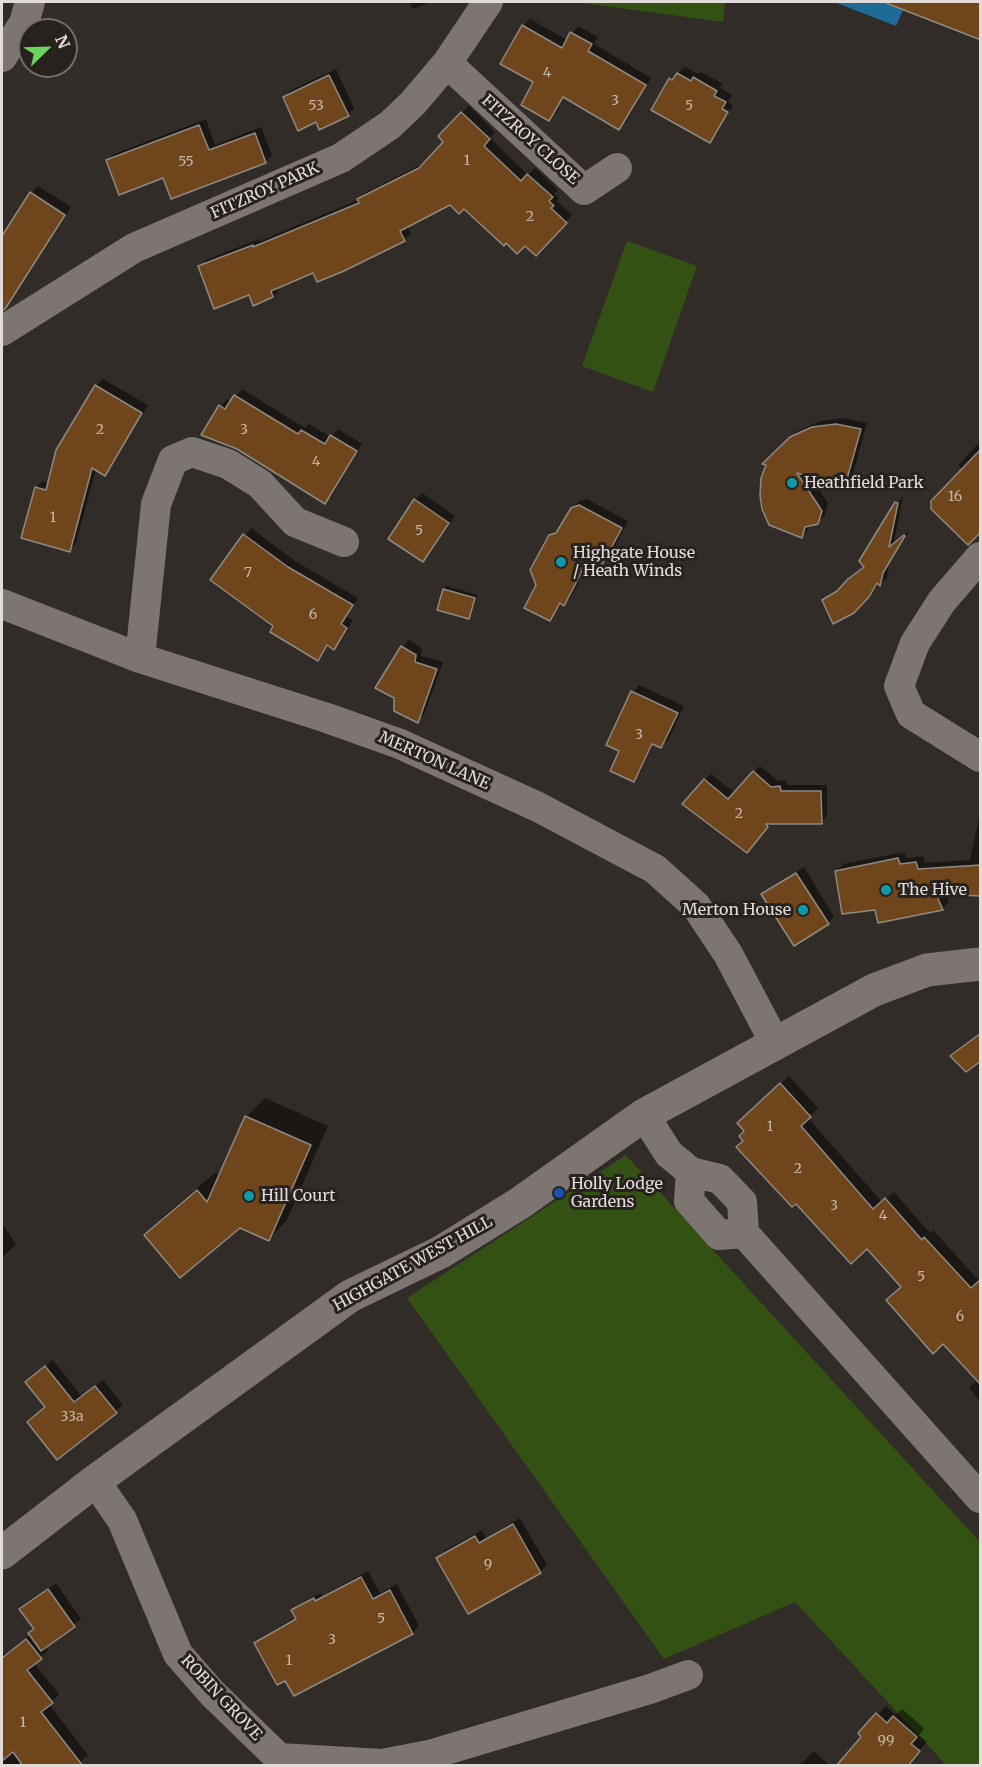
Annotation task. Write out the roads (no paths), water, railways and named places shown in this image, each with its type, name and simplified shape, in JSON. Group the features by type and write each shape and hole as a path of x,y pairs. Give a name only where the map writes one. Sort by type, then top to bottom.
{"street":[{"path":"2,57 24,23 30,2"},
{"name":"FITZROY PARK","path":"2,331 134,248 341,158 390,125 413,103 447,63 488,2"},
{"name":"FITZROY CLOSE","path":"447,63 584,190 617,168"},
{"path":"140,658 156,504 173,460 192,452 228,464 260,484 295,522 344,542"},
{"path":"981,557 942,601 915,643 899,686 911,714 981,757"},
{"name":"MERTON LANE","path":"2,604 140,658 400,744 538,807 655,869 696,906 728,954 775,1043"},
{"name":"HIGHGATE WEST HILL","path":"2,1553 94,1481 350,1296 441,1252 520,1203 644,1115 874,990 927,970 981,964"},
{"path":"644,1115 669,1154 691,1172 720,1179 742,1202 744,1233 981,1498"},
{"name":"ROBIN GROVE","path":"94,1481 122,1520 178,1654 212,1693 279,1758 382,1764 429,1755 650,1689 688,1675"}],"water":[{"path":"834,2 881,2 903,10 896,26"}],"place":[{"name":"Heathfield Park","path":"792,483"},
{"name":"Highgate House / Heath Winds","path":"561,562"},
{"name":"The Hive","path":"886,890"},
{"name":"Merton House","path":"803,910"},
{"name":"Holly Lodge Gardens","path":"559,1193"},
{"name":"Hill Court","path":"249,1196"}]}
